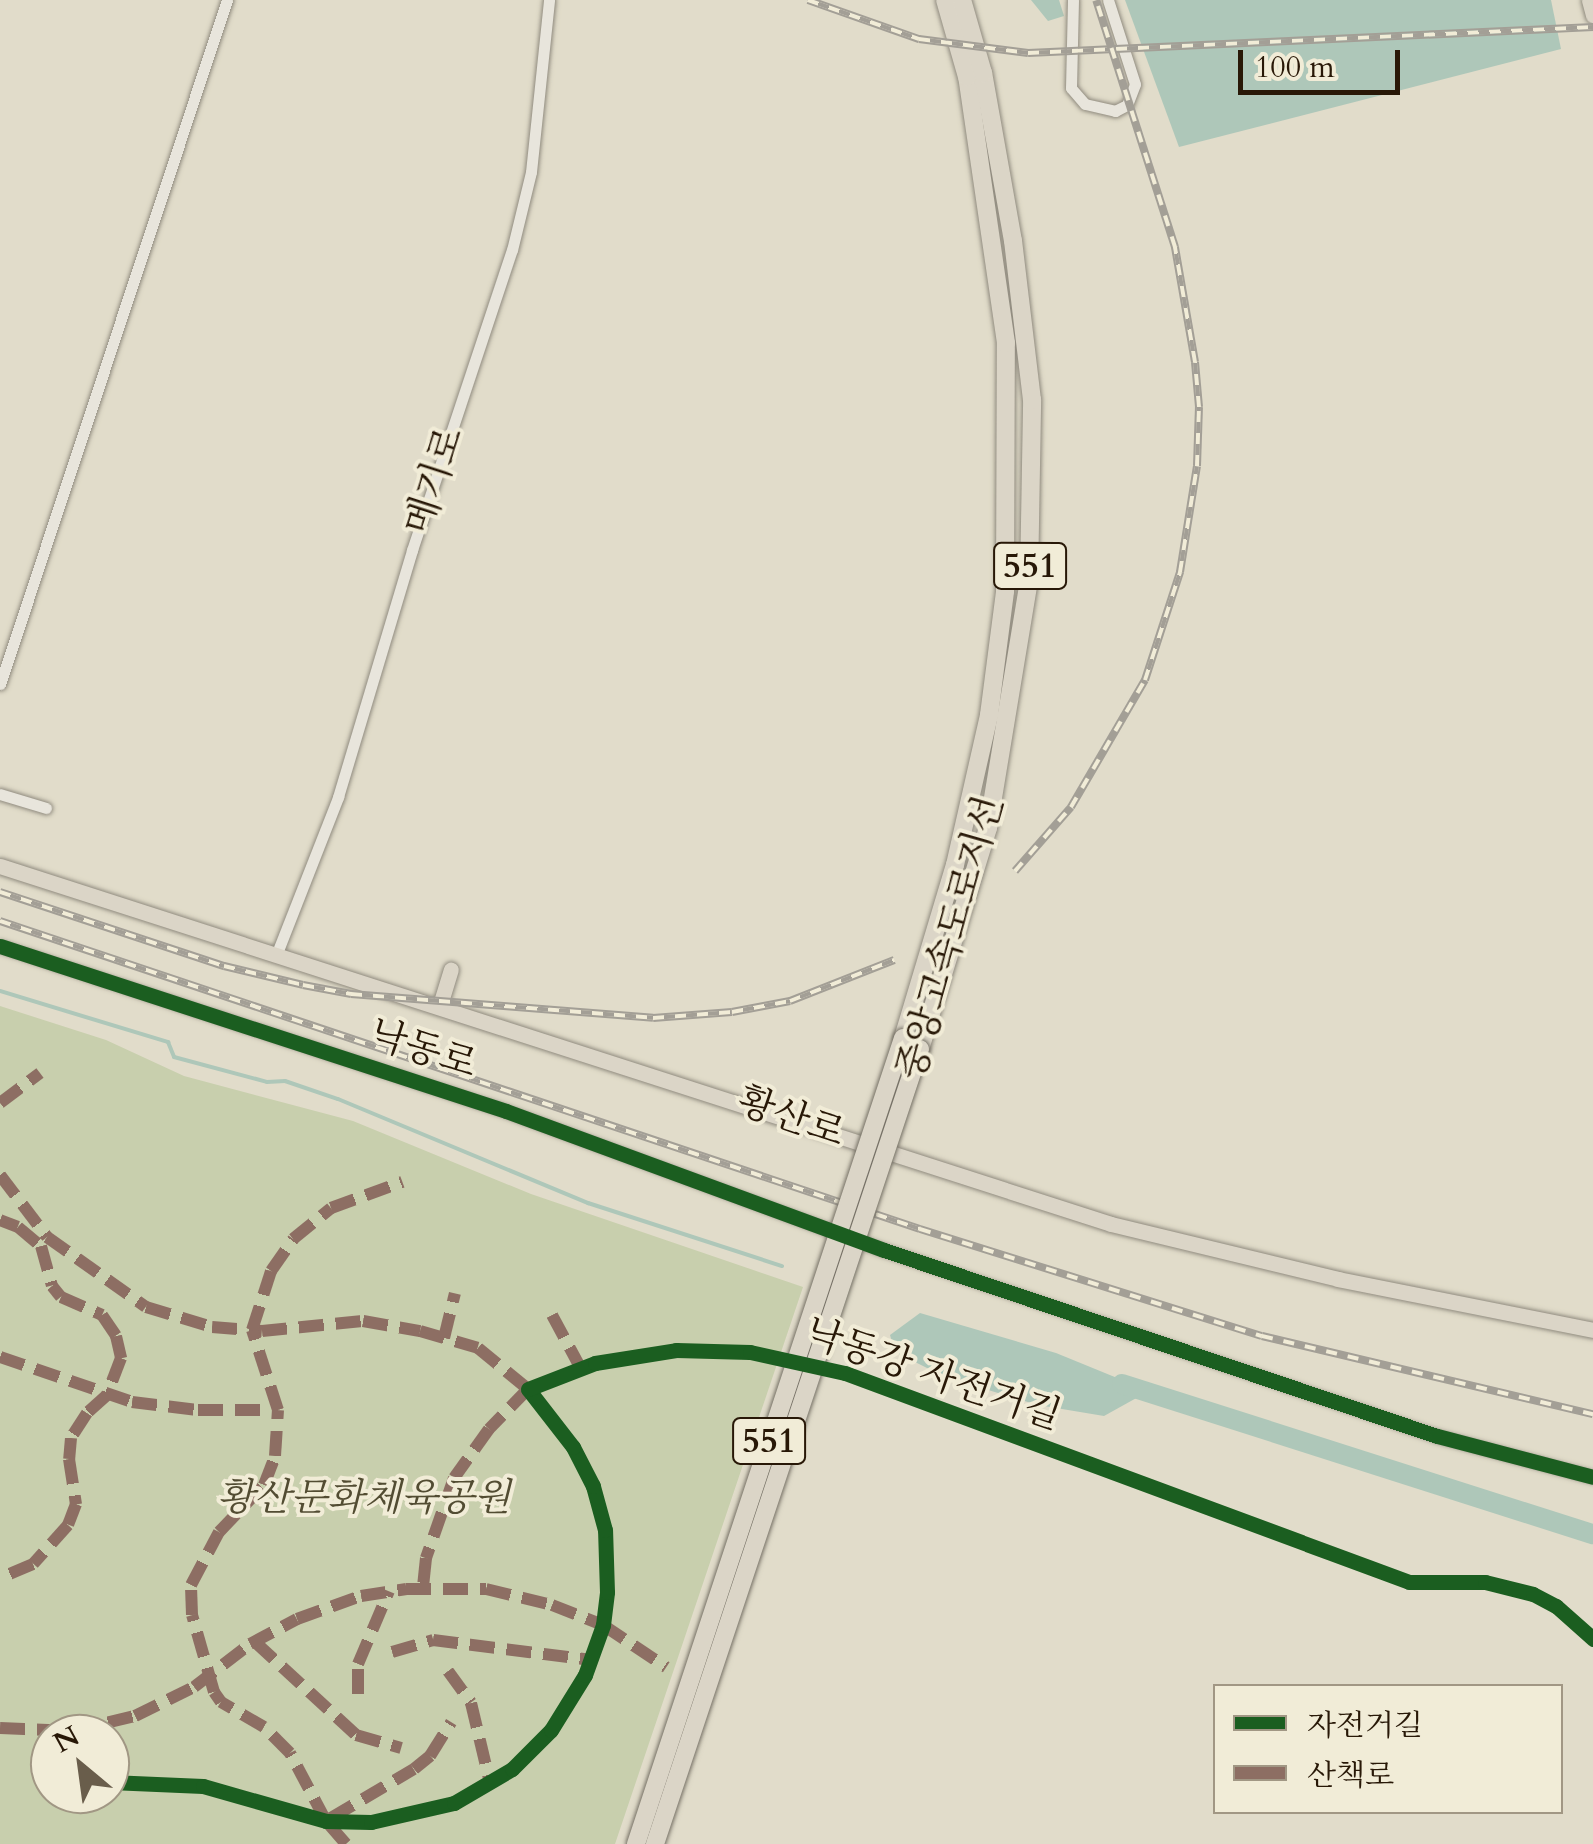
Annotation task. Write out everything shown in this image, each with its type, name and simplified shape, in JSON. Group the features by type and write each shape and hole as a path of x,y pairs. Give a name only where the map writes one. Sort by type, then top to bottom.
{"highway":[{"name":"중앙고속도로지선","path":"636,1844 903,1038 955,865 989,715 1005,592 1006,343 975,75 945,0"},
{"name":"중앙고속도로지선","path":"656,1844 920,1049 988,828 1029,580 1032,400 1013,241 962,0"}],"main road":[{"path":"1589,0 1593,15"},
{"name":"황산로","path":"0,866 1112,1224 1338,1279 1593,1330"},
{"path":"440,1005 451,970"}],"street":[{"path":"0,684 227,0"},
{"name":"메기로","path":"277,953 338,798 412,550 512,250 532,172 548,0"},
{"path":"1074,0 1071,88 1085,104 1115,110 1127,105 1135,94 1135,84 1108,0"},
{"path":"0,794 46,808"},
{"name":"낙동로","path":"0,946 506,1111 822,1226 1436,1436 1593,1476"}],"green space":[{"name":"황산문화체육공원","path":"0,1006 106,1040 184,1076 353,1121 531,1194 803,1287 615,1844 0,1844"}],"shaded area":[{"path":"1031,0 1059,0 1064,16 1048,21"},
{"path":"1125,0 1551,0 1561,49 1179,147"},
{"path":"920,1313 1056,1353 1149,1391 1104,1416 1038,1405 945,1377 895,1352 890,1335"}],"waterway":[{"path":"0,991 168,1042 174,1057 267,1082 285,1081 338,1099 588,1203 782,1266"},
{"path":"1122,1384 1593,1534"}],"railway":[{"path":"808,0 919,39 1028,53 1593,27"},
{"path":"1015,871 1071,807 1145,680 1180,572 1197,466 1199,407 1195,362 1175,247 1096,0"},
{"path":"0,892 224,966 303,985 351,994 653,1018 732,1012 790,1001 894,960"},
{"path":"0,921 920,1229 1262,1336 1593,1414"}],"marked path":[{"path":"0,1103 40,1073"},
{"path":"0,1175 47,1237 146,1307 212,1327 262,1331 363,1321 420,1331 478,1348 528,1389 489,1429 454,1478 426,1558 423,1588"},
{"path":"346,1844 326,1821 290,1753 264,1727 221,1702 214,1692 192,1615 191,1585 219,1532 264,1485 275,1456 278,1410 252,1330 271,1271 293,1239 331,1208 402,1182"},
{"path":"0,1220 18,1227 41,1246 52,1286 61,1297 102,1315 116,1336 121,1358 107,1395 87,1413 71,1438 69,1459 76,1504 68,1525 33,1564 0,1578"},
{"path":"444,1338 455,1293"},
{"path":"552,1315 580,1367"},
{"path":"0,1357 132,1402 198,1410 278,1410"},
{"path":"0,1728 72,1731 135,1716 194,1687 250,1644 297,1619 361,1596 406,1589 486,1589 552,1605 603,1625 666,1667"},
{"path":"358,1694 358,1664 389,1591"},
{"path":"392,1652 433,1640 592,1660"},
{"path":"255,1642 356,1735 401,1748"},
{"path":"448,1671 471,1703 490,1783"},
{"path":"331,1818 414,1769 430,1756 451,1722"}],"cycle path":[{"path":"0,946 506,1111 884,1250 1437,1436 1593,1477"},
{"name":"낙동강 자전거길","path":"130,1783 203,1786 326,1821 371,1822 454,1803 512,1769 551,1730 585,1675 603,1625 607,1592 605,1530 593,1486 573,1447 528,1389 595,1363 676,1350 750,1352 845,1373 1409,1582 1485,1582 1533,1594 1556,1606 1593,1639"}]}
